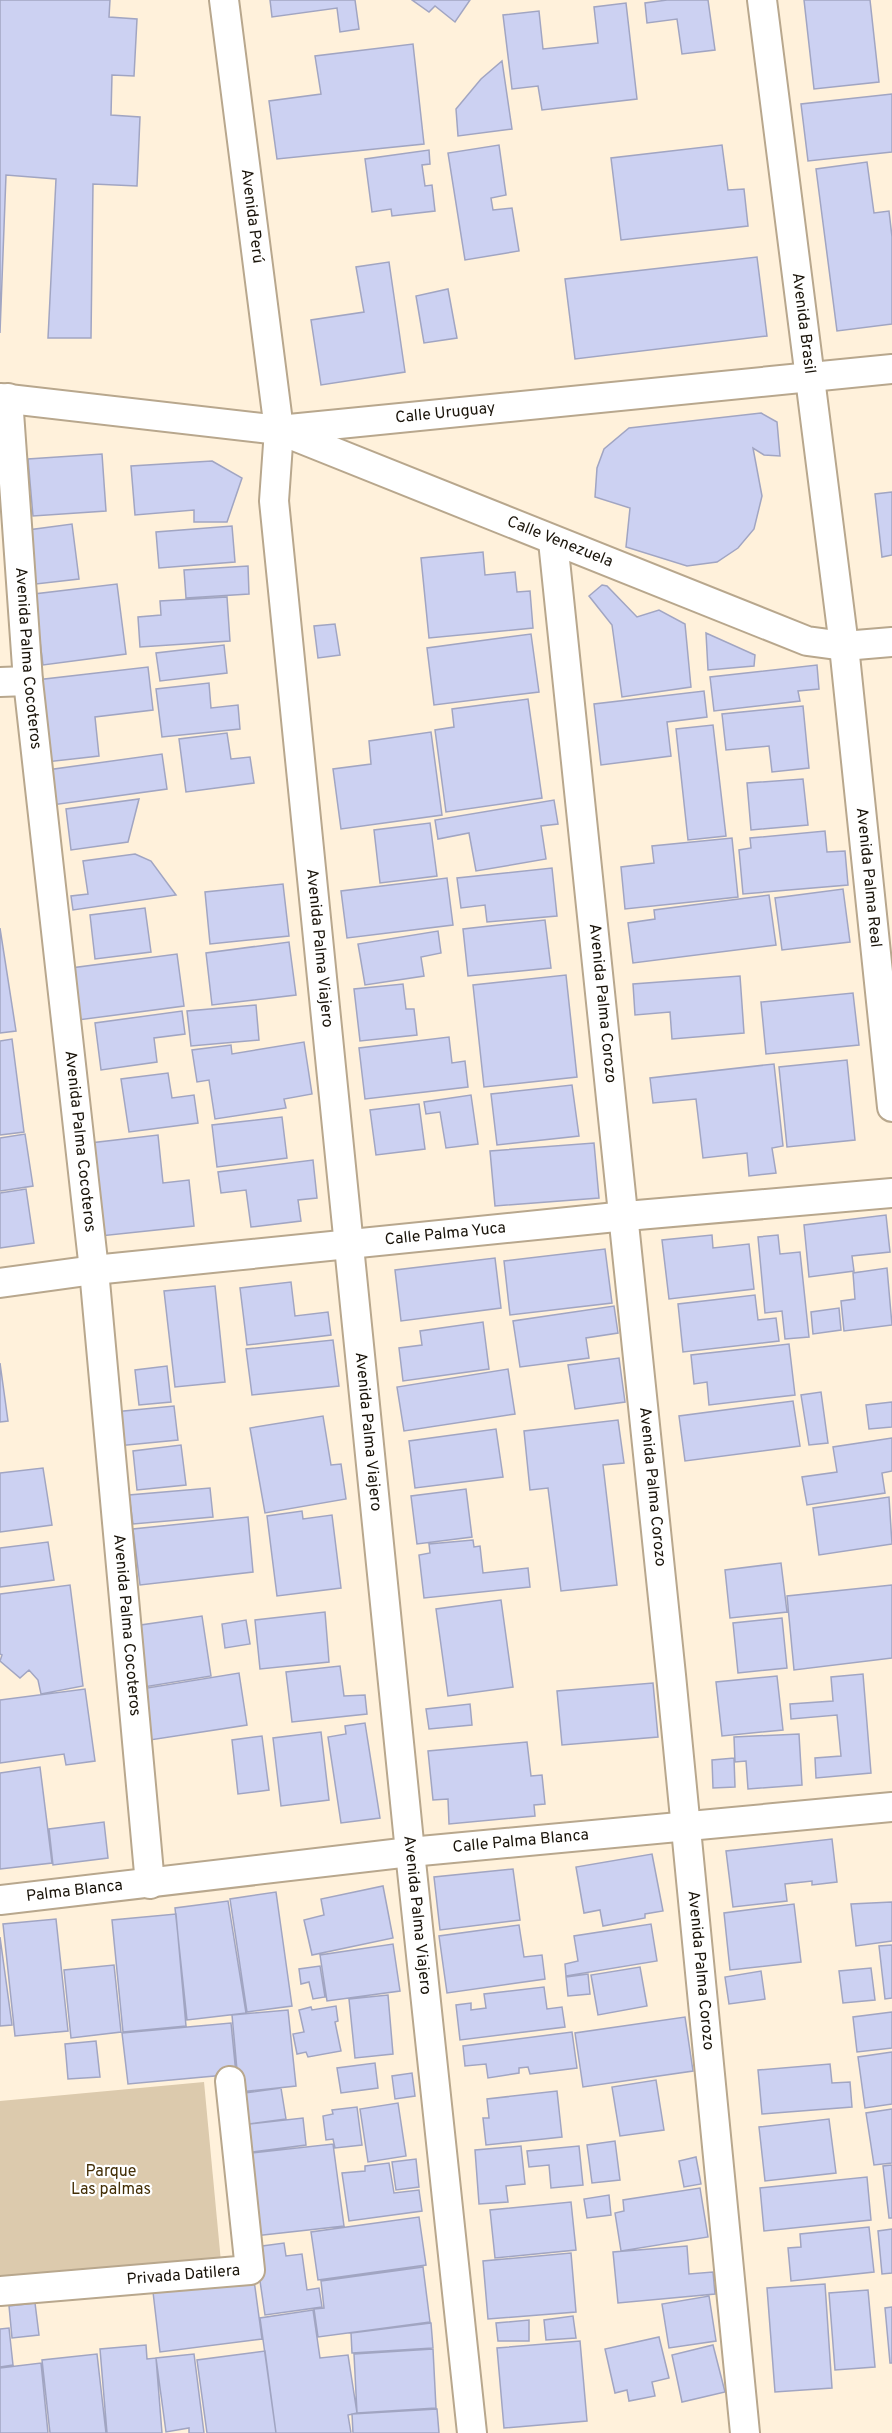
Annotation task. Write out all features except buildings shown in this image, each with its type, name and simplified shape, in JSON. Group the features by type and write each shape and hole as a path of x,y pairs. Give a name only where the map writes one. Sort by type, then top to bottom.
{"street":[{"name":"Avenida Perú","path":"224,0 279,430"},
{"name":"Avenida Brasil","path":"762,0 812,378 844,646"},
{"name":"Calle Uruguay","path":"4,398 279,430 892,369"},
{"name":"Avenida Palma Cocoteros","path":"4,398 28,681 94,1270 150,1884"},
{"name":"Calle Venezuela","path":"279,430 807,641 844,646 892,642"},
{"name":"Avenida Palma Viajero","path":"279,430 273,501 410,1852 472,2433"},
{"name":"Avenida Palma Corozo","path":"553,541 626,1216 745,2433"},
{"name":"Avenida Palma Real","path":"844,646 892,1107"},
{"path":"0,682 28,681"},
{"name":"Calle Palma Yuca","path":"0,1283 94,1270 626,1216 892,1193"},
{"name":"Calle Palma Blanca","path":"150,1884 410,1852 687,1828 892,1807"},
{"name":"Palma Blanca","path":"0,1899 150,1884"},
{"name":"Privada Datilera","path":"0,2290 250,2270 230,2081"}],"green space":[{"name":"Parque Las palmas","path":"204,2082 221,2262 0,2282 0,2101"}]}
